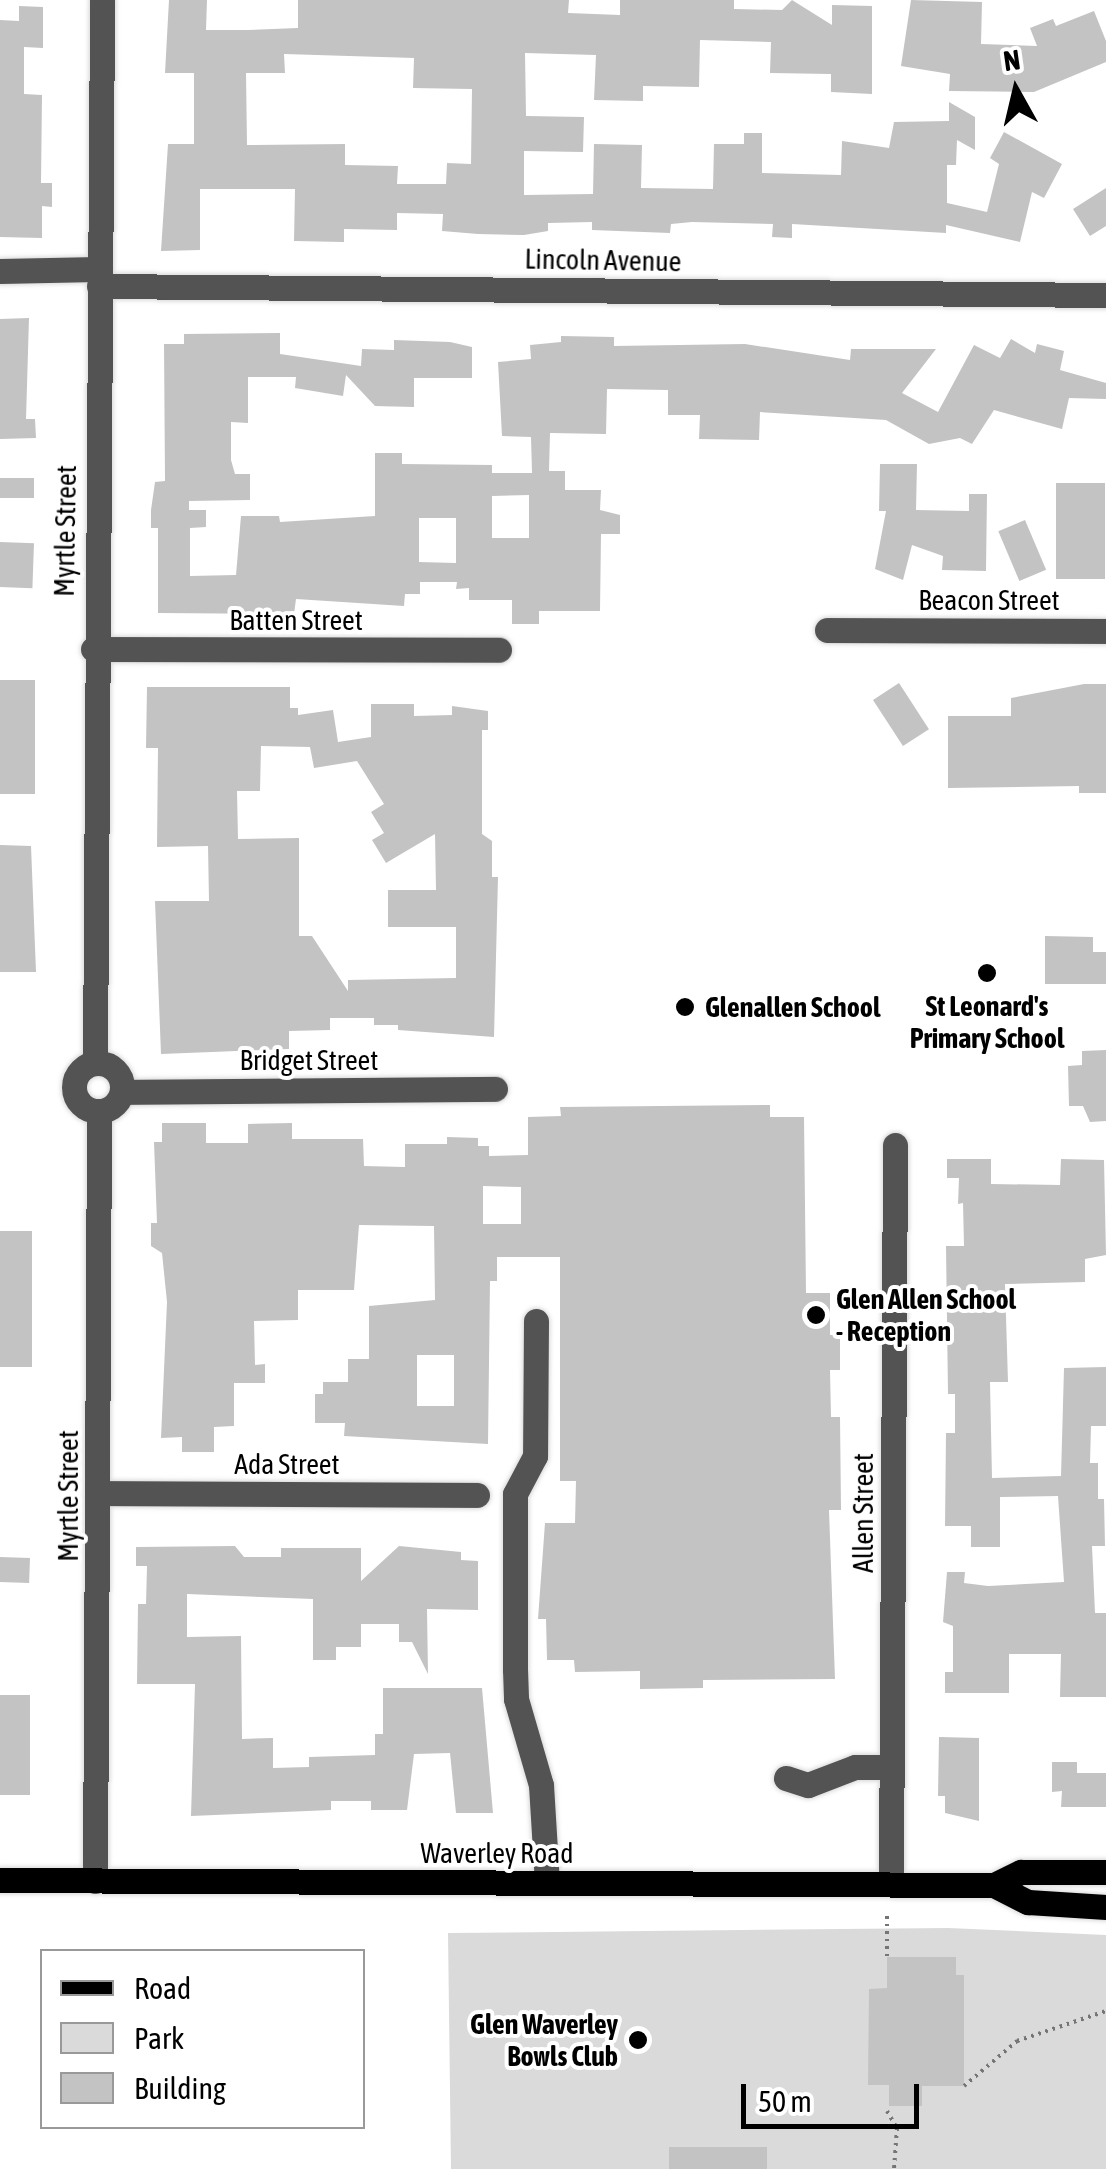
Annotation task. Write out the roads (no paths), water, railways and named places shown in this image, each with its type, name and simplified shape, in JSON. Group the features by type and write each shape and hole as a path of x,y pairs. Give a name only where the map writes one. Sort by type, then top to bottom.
{"main road":[{"name":"Waverley Road","path":"0,1880 994,1884 1021,1872 1106,1872"},
{"name":"Waverley Road","path":"994,1884 1028,1902 1106,1907"}],"street":[{"name":"Myrtle Street","path":"95,1063 93,649 102,0"},
{"name":"Lincoln Avenue","path":"0,271 98,278 1106,295"},
{"name":"Beacon Street","path":"827,630 1106,631"},
{"name":"Batten Street","path":"93,649 498,650"},
{"path":"95,1063 118,1072 123,1092 114,1106 100,1112 83,1107 74,1089 78,1073 95,1063"},
{"name":"Bridget Street","path":"123,1092 495,1090"},
{"name":"Myrtle Street","path":"95,1881 100,1112"},
{"name":"Allen Street","path":"890,1883 896,1145"},
{"path":"536,1321 536,1456 516,1494 515,1669 516,1700 541,1785 547,1883"},
{"name":"Ada Street","path":"98,1493 477,1495"},
{"path":"786,1778 808,1785 855,1768 891,1767"}],"place":[{"name":"St Leonard's Primary School","path":"987,973"},
{"name":"Glenallen School","path":"685,1007"},
{"name":"Glen Allen School - Reception","path":"816,1315"},
{"name":"Glen Waverley Bowls Club","path":"638,2040"}]}
